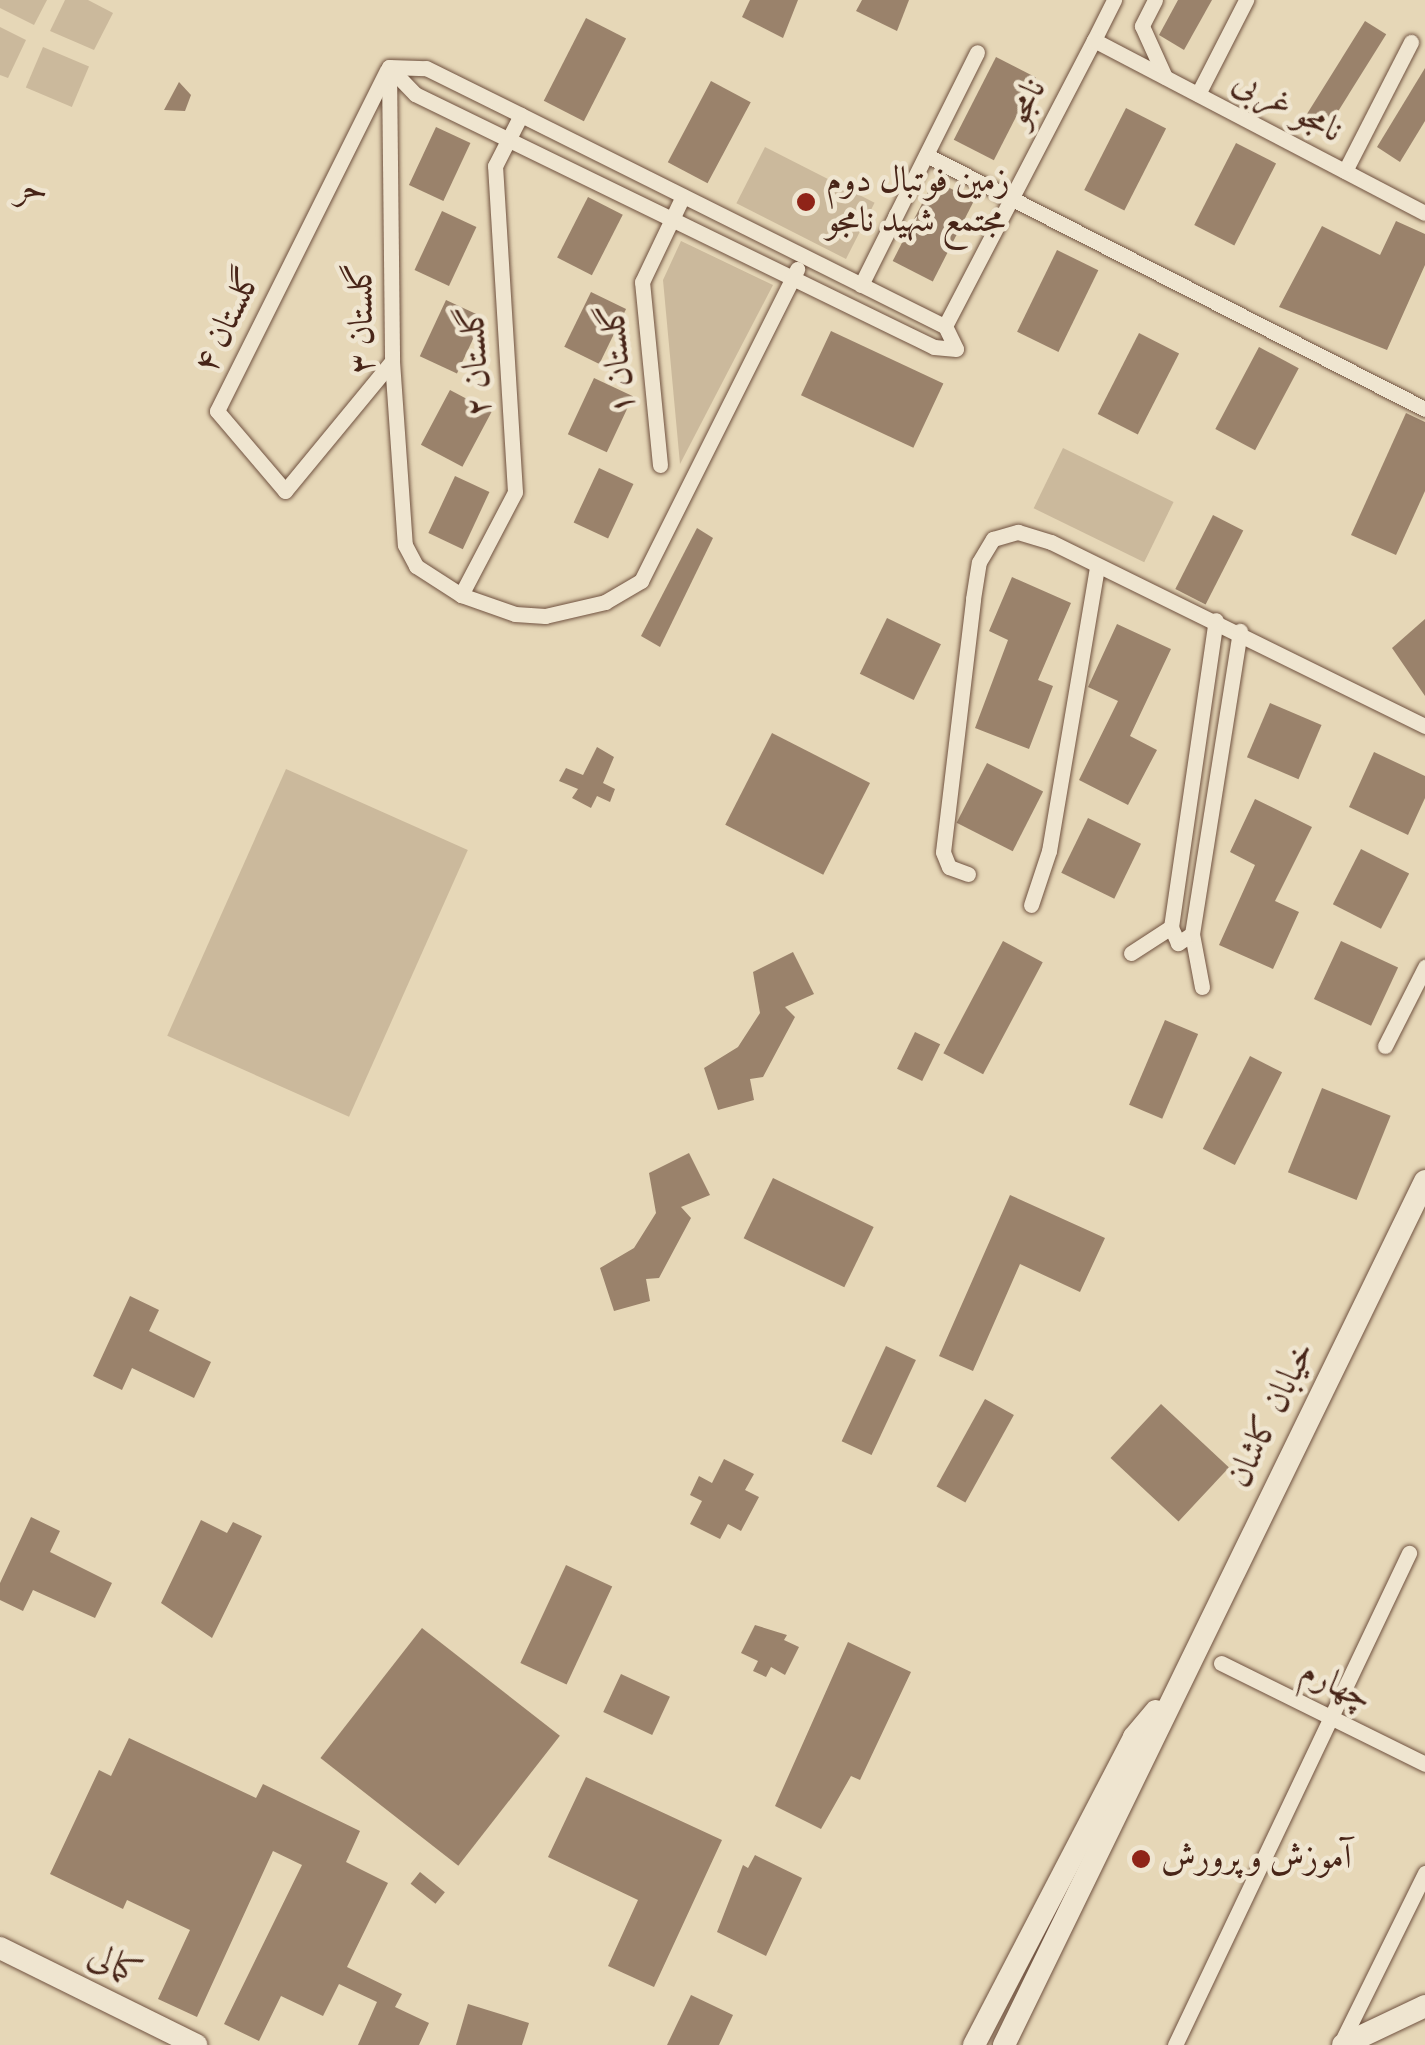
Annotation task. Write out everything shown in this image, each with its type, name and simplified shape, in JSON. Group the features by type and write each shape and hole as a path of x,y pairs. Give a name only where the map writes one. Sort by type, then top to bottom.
{"street":[{"name":"نامجو","path":"793,278 934,348 956,348 945,326 1114,0"},
{"path":"1155,0 1142,26 1165,77"},
{"path":"1198,94 1246,0"},
{"name":"نامجو غربی","path":"1094,40 1421,211"},
{"path":"1345,172 1412,42"},
{"path":"861,285 977,52"},
{"path":"389,67 426,68 945,326"},
{"path":"389,67 415,94 793,278"},
{"name":"گلستان ۳","path":"389,67 392,361 405,546 416,566 460,595"},
{"name":"گلستان ۴","path":"389,67 218,411 285,492 392,361"},
{"name":"گلستان ۲","path":"460,595 515,492 495,166 522,116"},
{"path":"926,155 1425,409"},
{"path":"1421,211 1425,192"},
{"name":"گلستان ۱","path":"660,465 642,282 682,196"},
{"path":"460,595 545,616 605,602 641,580 804,256"},
{"path":"968,874 949,867 943,852 980,562 992,539 1018,532 1097,566 1240,631 1425,726"},
{"path":"1031,905 1049,852 1097,566"},
{"path":"1192,934 1178,943 1171,927 1216,620"},
{"path":"1202,987 1192,934 1240,631"},
{"path":"1131,953 1171,927"},
{"path":"1384,1046 1425,967"},
{"name":"خیابان کاشان","path":"1004,2045 1425,1181"},
{"path":"1175,2045 1409,1553"},
{"name":"چهارم","path":"1221,1663 1425,1764"},
{"name":"خیابان کاشان","path":"974,2045 1134,1738 1182,1680"},
{"path":"1341,2045 1425,1873"},
{"name":"کمالی","path":"0,1948 185,2042"},
{"path":"1341,2045 1425,2006"}],"shaded area":[{"path":"0,0 47,0 34,25 0,8"},
{"path":"65,0 88,0 113,13 94,50 50,31"},
{"path":"0,27 26,40 8,78 0,75"},
{"path":"43,47 89,67 72,107 26,88"},
{"name":"زمین فوتبال دوم مجتمع شهید نامجو","path":"765,147 875,203 846,259 736,203"},
{"path":"681,241 773,285 680,464 663,280"},
{"path":"1063,448 1174,502 1144,562 1034,508"},
{"path":"286,769 468,850 349,1117 167,1036"}],"building":[{"path":"750,0 798,0 783,38 742,17"},
{"path":"862,0 909,0 897,31 856,11"},
{"path":"1178,0 1212,0 1184,50 1159,35"},
{"path":"586,18 626,38 584,121 544,101"},
{"path":"1365,21 1386,34 1327,128 1306,115"},
{"path":"996,57 1036,77 994,160 954,140"},
{"path":"1425,68 1425,121 1400,162 1377,147"},
{"path":"711,81 751,102 708,183 668,162"},
{"path":"179,82 191,95 185,111 164,110"},
{"path":"1126,108 1166,128 1124,210 1084,190"},
{"path":"436,127 470,143 443,201 409,185"},
{"path":"1236,143 1276,163 1234,245 1194,225"},
{"path":"934,180 974,200 933,282 893,261"},
{"path":"588,197 623,215 592,275 557,258"},
{"path":"442,211 476,227 449,286 415,270"},
{"path":"1396,221 1425,234 1425,265 1387,350 1279,307 1322,226 1380,255"},
{"path":"1057,250 1098,270 1058,352 1017,332"},
{"path":"591,292 626,309 599,364 564,347"},
{"path":"446,300 483,317 457,374 420,356"},
{"path":"831,331 943,383 913,448 801,395"},
{"path":"1139,333 1179,353 1138,435 1098,414"},
{"path":"1259,347 1299,368 1255,450 1215,429"},
{"path":"594,378 633,396 607,452 568,434"},
{"path":"450,390 491,412 462,467 421,445"},
{"path":"1406,413 1425,422 1425,491 1396,555 1351,535"},
{"path":"599,468 633,484 608,538 574,522"},
{"path":"455,476 489,492 463,549 428,533"},
{"path":"1213,515 1243,530 1206,604 1175,589"},
{"path":"697,528 713,538 660,647 641,636"},
{"path":"1012,577 1071,603 1038,680 1053,686 1029,749 975,728 1008,640 989,631"},
{"path":"887,618 941,644 914,700 860,674"},
{"path":"1425,619 1425,696 1392,648"},
{"path":"1117,624 1171,649 1130,736 1157,750 1128,805 1079,780 1118,701 1088,687"},
{"path":"1270,703 1322,725 1298,779 1247,757"},
{"path":"772,733 870,783 823,875 725,825"},
{"path":"597,747 614,757 603,783 615,789 610,802 597,796 591,808 572,798 578,789 559,781 566,768 583,775"},
{"path":"1374,752 1425,776 1425,798 1408,835 1349,807"},
{"path":"987,763 1043,792 1013,851 957,823"},
{"path":"1255,799 1312,827 1275,901 1299,912 1273,969 1219,945 1255,865 1230,852"},
{"path":"1088,818 1141,844 1114,899 1061,873"},
{"path":"1361,849 1409,874 1381,929 1333,904"},
{"path":"1003,941 1043,962 983,1074 943,1053"},
{"path":"1341,941 1398,968 1371,1026 1314,999"},
{"path":"793,952 814,994 785,1007 795,1017 763,1077 750,1079 754,1100 718,1110 704,1068 738,1047 760,1013 753,972"},
{"path":"1165,1020 1198,1034 1162,1119 1129,1105"},
{"path":"915,1032 940,1044 922,1081 897,1069"},
{"path":"1250,1056 1282,1072 1235,1165 1203,1149"},
{"path":"1322,1088 1391,1116 1357,1200 1288,1172"},
{"path":"689,1153 710,1195 681,1207 691,1218 659,1278 646,1279 650,1301 614,1311 600,1268 634,1248 656,1213 649,1173"},
{"path":"773,1178 874,1227 844,1287 744,1238"},
{"path":"1010,1195 1105,1238 1080,1292 1020,1264 973,1371 939,1356"},
{"path":"130,1296 159,1310 149,1331 211,1362 194,1398 132,1368 122,1390 93,1376"},
{"path":"886,1346 916,1360 872,1455 842,1441"},
{"path":"985,1399 1014,1415 965,1502 937,1486"},
{"path":"1161,1404 1229,1467 1179,1522 1111,1458"},
{"path":"724,1459 754,1474 745,1490 759,1497 741,1531 728,1524 720,1539 690,1524 702,1501 690,1495 699,1476 712,1483"},
{"path":"31,1517 60,1531 50,1552 112,1583 95,1618 33,1590 23,1611 0,1600 0,1583"},
{"path":"201,1520 227,1533 233,1522 262,1536 212,1638 161,1603"},
{"path":"566,1565 612,1587 567,1684 520,1663"},
{"path":"755,1625 787,1635 784,1640 799,1647 785,1675 771,1667 766,1677 753,1671 758,1661 741,1653"},
{"path":"422,1628 560,1736 458,1866 320,1758"},
{"path":"848,1642 911,1672 860,1780 851,1776 821,1829 775,1806"},
{"path":"621,1674 670,1697 652,1735 603,1712"},
{"path":"129,1738 256,1798 263,1784 360,1831 346,1862 388,1883 347,1967 402,1994 395,2007 429,2023 419,2045 358,2045 377,2002 339,1984 323,2016 281,1996 259,2041 224,2024 302,1865 273,1851 197,2017 158,1999 190,1930 127,1900 123,1909 50,1874 99,1770 111,1776"},
{"path":"586,1777 722,1840 654,1987 608,1966 638,1900 548,1857"},
{"path":"755,1855 802,1878 766,1956 717,1932 743,1865 748,1868"},
{"path":"420,1872 445,1892 435,1904 411,1884"},
{"path":"691,1995 733,2015 719,2045 667,2045"},
{"path":"468,2004 529,2023 522,2045 456,2045"}],"place":[{"name":"زمین فوتبال دوم مجتمع شهید نامجو","path":"806,202"},
{"name":"آموزش و پرورش","path":"1141,1859"}],"district":[{"name":"حر","path":"31,190"}]}
